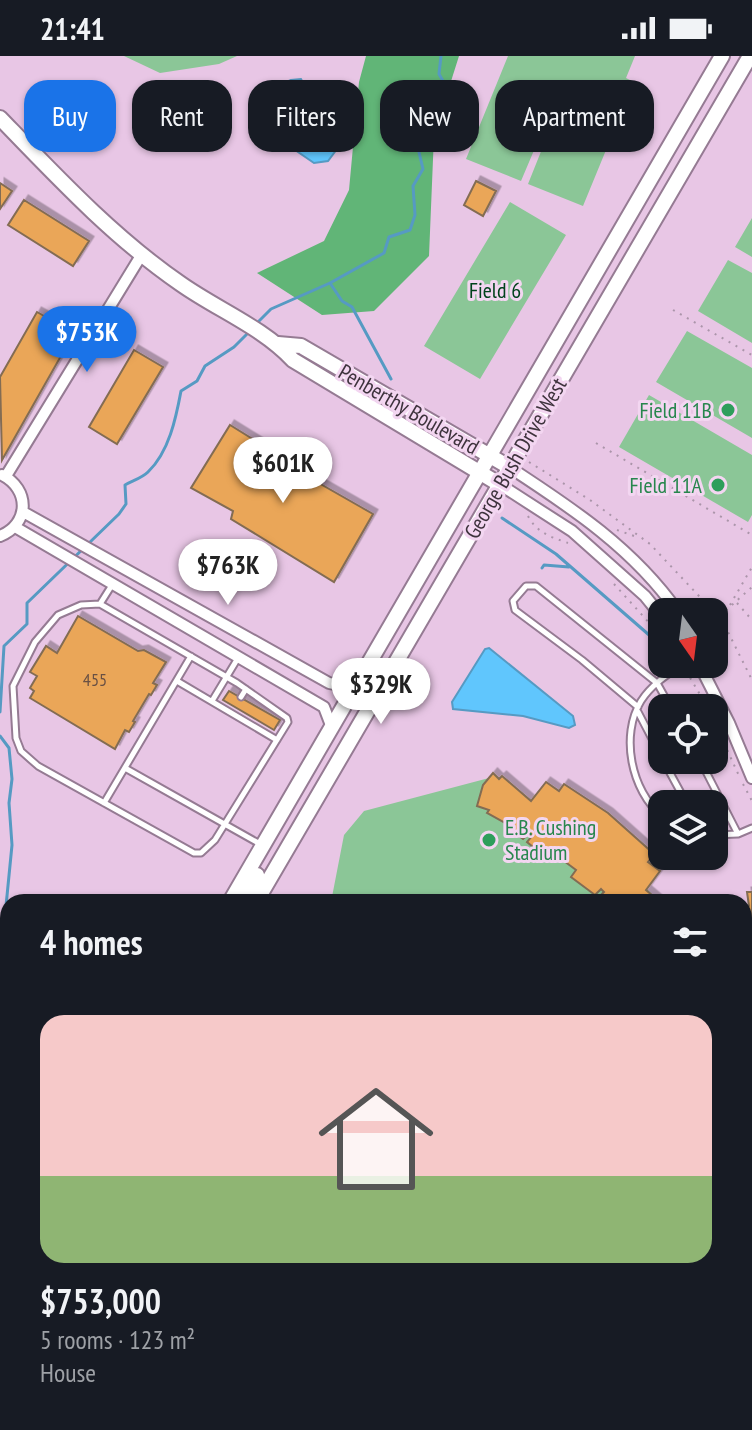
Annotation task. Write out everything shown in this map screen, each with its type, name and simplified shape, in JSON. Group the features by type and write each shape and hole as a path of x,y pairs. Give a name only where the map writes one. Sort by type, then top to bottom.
{"main road":[{"name":"George Bush Drive West","path":"235,894 722,56"},
{"name":"George Bush Drive West","path":"261,894 750,56"},
{"name":"Penberthy Boulevard","path":"0,118 66,187 181,284 278,344 293,360 499,484"},
{"name":"Penberthy Boulevard","path":"278,344 301,346 509,467"},
{"path":"246,894 268,854 263,846"}],"street":[{"path":"0,536 15,527 23,512 21,491 3,475 142,254"},
{"name":"Penberthy Boulevard","path":"509,467 573,508 622,548 658,583 668,598"},
{"name":"Penberthy Boulevard","path":"499,484 572,531 648,600"},
{"path":"23,512 329,683 355,688"},
{"path":"15,527 324,707 332,728"},
{"path":"238,657 249,638"},
{"path":"706,678 752,778"}],"lane":[{"path":"100,604 112,584"},
{"path":"648,729 638,709 582,660 515,610 514,599 527,585 534,585 657,683 663,694"},
{"path":"100,604 191,656 246,689 272,711 287,718 288,722 225,824 201,853 194,853 38,766 21,751 16,738 13,686 35,642 58,615 81,605 100,604"},
{"path":"104,803 191,656"},
{"path":"212,701 238,657"},
{"path":"648,798 633,769 631,732 638,709 664,678"},
{"path":"177,681 263,727 277,740"},
{"path":"241,697 246,689"},
{"path":"256,706 260,699"},
{"path":"125,768 263,846"},
{"path":"707,774 738,834"},
{"path":"728,834 752,828"}],"path":[{"path":"673,310 752,355"},
{"path":"596,443 752,535"},
{"path":"528,462 601,508 650,544 701,598"},
{"path":"527,514 534,527 570,543"},
{"path":"728,607 752,567"},
{"path":"613,583 648,622"},
{"path":"728,608 752,587"},
{"path":"736,602 752,620"},
{"path":"728,636 752,680"},
{"path":"728,750 752,801"}],"shaded area":[{"path":"0,56 752,56 752,894 0,894"}],"green space":[{"path":"124,56 237,56 219,64 160,73"},
{"path":"366,56 459,56 451,80 380,80 380,152 433,152 429,256 374,311 322,315 257,273 324,241 349,190 353,152 364,152 364,80 360,80"},
{"path":"508,56 635,56 626,78 630,80 498,80"},
{"path":"495,88 495,152 533,152 521,181 466,159 469,152 479,152 479,127"},
{"path":"541,152 605,152 583,206 528,184"},
{"name":"Field 6","path":"510,202 566,235 480,379 424,346"},
{"path":"752,218 752,257 735,247"},
{"path":"728,260 752,273 752,343 698,311"},
{"name":"Field 11B","path":"687,331 752,368 752,438 656,382"},
{"name":"Field 11A","path":"649,395 752,455 752,515 748,522 619,447"},
{"name":"E.B. Cushing Stadium","path":"493,773 499,778 502,776 531,800 546,782 558,791 564,784 648,849 648,870 660,871 647,889 652,894 333,894 344,835 364,811 489,778"}],"water":[{"path":"298,152 335,152 328,161 314,163"},
{"path":"489,648 573,716 575,725 569,728 523,716 453,709 452,702 485,649"}],"building":[{"path":"476,181 496,191 483,216 464,205"},
{"path":"0,183 12,191 0,209"},
{"path":"24,200 89,241 73,266 8,225"},
{"path":"37,312 74,333 2,460 0,377"},
{"path":"134,350 163,367 117,444 89,427"},
{"path":"230,425 259,443 252,453 264,459 266,453 373,514 334,582 231,519 233,511 191,488"},
{"path":"78,616 138,651 144,650 166,662 153,683 157,685 115,749 30,698 34,691 30,688 37,676 30,672 46,646 57,653"},
{"path":"229,691 280,720 274,730 223,700"},
{"path":"493,773 499,779 502,776 531,801 546,782 559,791 564,784 608,813 648,849 648,870 660,871 646,890 651,894 602,894 601,889 594,894 571,877 576,870 556,855 550,861 527,842 532,836 529,834 523,839 507,827 509,825 487,813 489,810 477,806 483,785"}],"waterway":[{"path":"255,325 271,309 330,283 384,253 389,237 410,230 415,215 413,186 423,169 418,148 419,132 404,112 405,108 424,101 436,103 445,115 451,112 456,104 439,74 441,56"},
{"path":"330,283 342,301 352,307 391,379"},
{"path":"0,712 4,646 27,624 27,603 119,514 126,504 125,485 146,474 161,455 174,423 181,391 197,381 205,366 234,347 250,331"},
{"path":"502,518 556,554 648,634"},
{"path":"542,568 544,565 569,567"},
{"path":"0,736 9,748 12,779 9,803 12,845 7,894"}],"place":[{"name":"Field 11B","path":"728,410"},
{"name":"Field 11A","path":"718,485"},
{"name":"E.B. Cushing Stadium","path":"489,840"}]}
